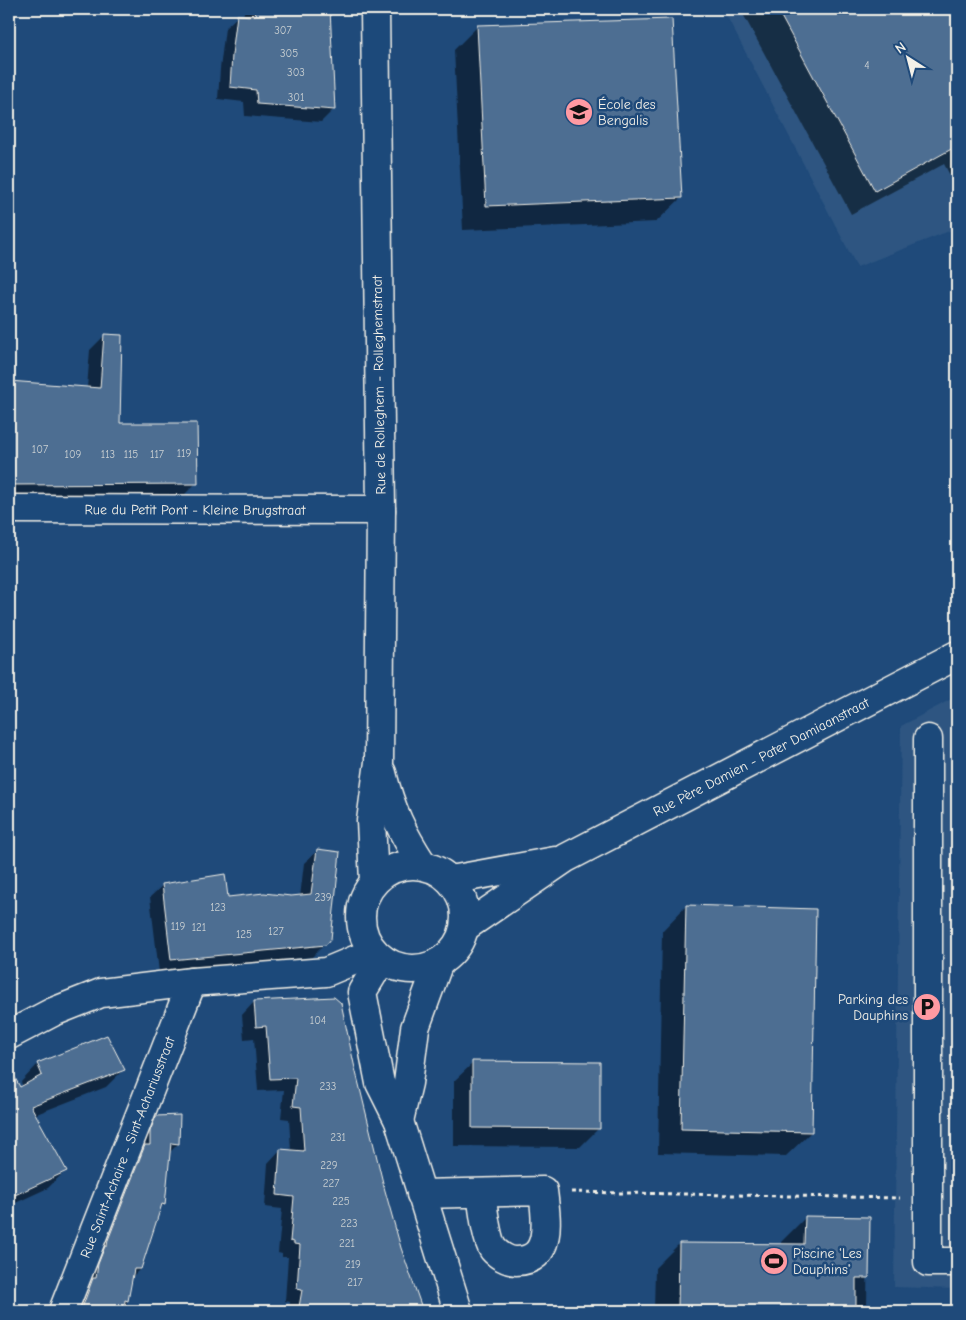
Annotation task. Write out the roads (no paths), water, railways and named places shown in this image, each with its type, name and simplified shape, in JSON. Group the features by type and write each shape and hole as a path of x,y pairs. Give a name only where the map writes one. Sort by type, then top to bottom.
{"street":[{"name":"Rue de Rolleghem - Rolleghemstraat","path":"374,881 371,821 379,762 381,510 375,9"},
{"name":"Rue du Petit Pont - Kleine Brugstraat","path":"9,509 381,510"},
{"name":"Rue Père Damien - Pater Damiaanstraat","path":"465,927 566,858 957,655"},
{"path":"928,738 928,1262 957,1262"},
{"name":"Rue de Rolleghem - Rolleghemstraat","path":"379,762 388,798 399,825 423,865"},
{"name":"Rue Père Damien - Pater Damiaanstraat","path":"451,880 566,858"},
{"path":"405,865 423,865 438,870 451,880 461,894 465,910 465,927 456,947 439,962 420,969 400,968 378,956 364,936 360,916 364,898 374,881 388,871 405,865"},
{"path":"9,1035 53,1012 101,993 192,982 326,972 378,956"},
{"path":"378,956 362,992 380,1083 399,1121 458,1311"},
{"path":"399,1121 408,1084 415,1028 439,962"},
{"name":"Rue Saint-Achaire - Sint-Achariusstraat","path":"63,1311 192,982"},
{"path":"421,1194 480,1193 543,1192 547,1226 542,1248 526,1261 509,1261 493,1249 486,1227 480,1193"}],"place":[{"name":"École des Bengalis","path":"579,112"},
{"name":"Parking des Dauphins","path":"927,1007"},
{"name":"Piscine 'Les Dauphins'","path":"774,1261"}]}
